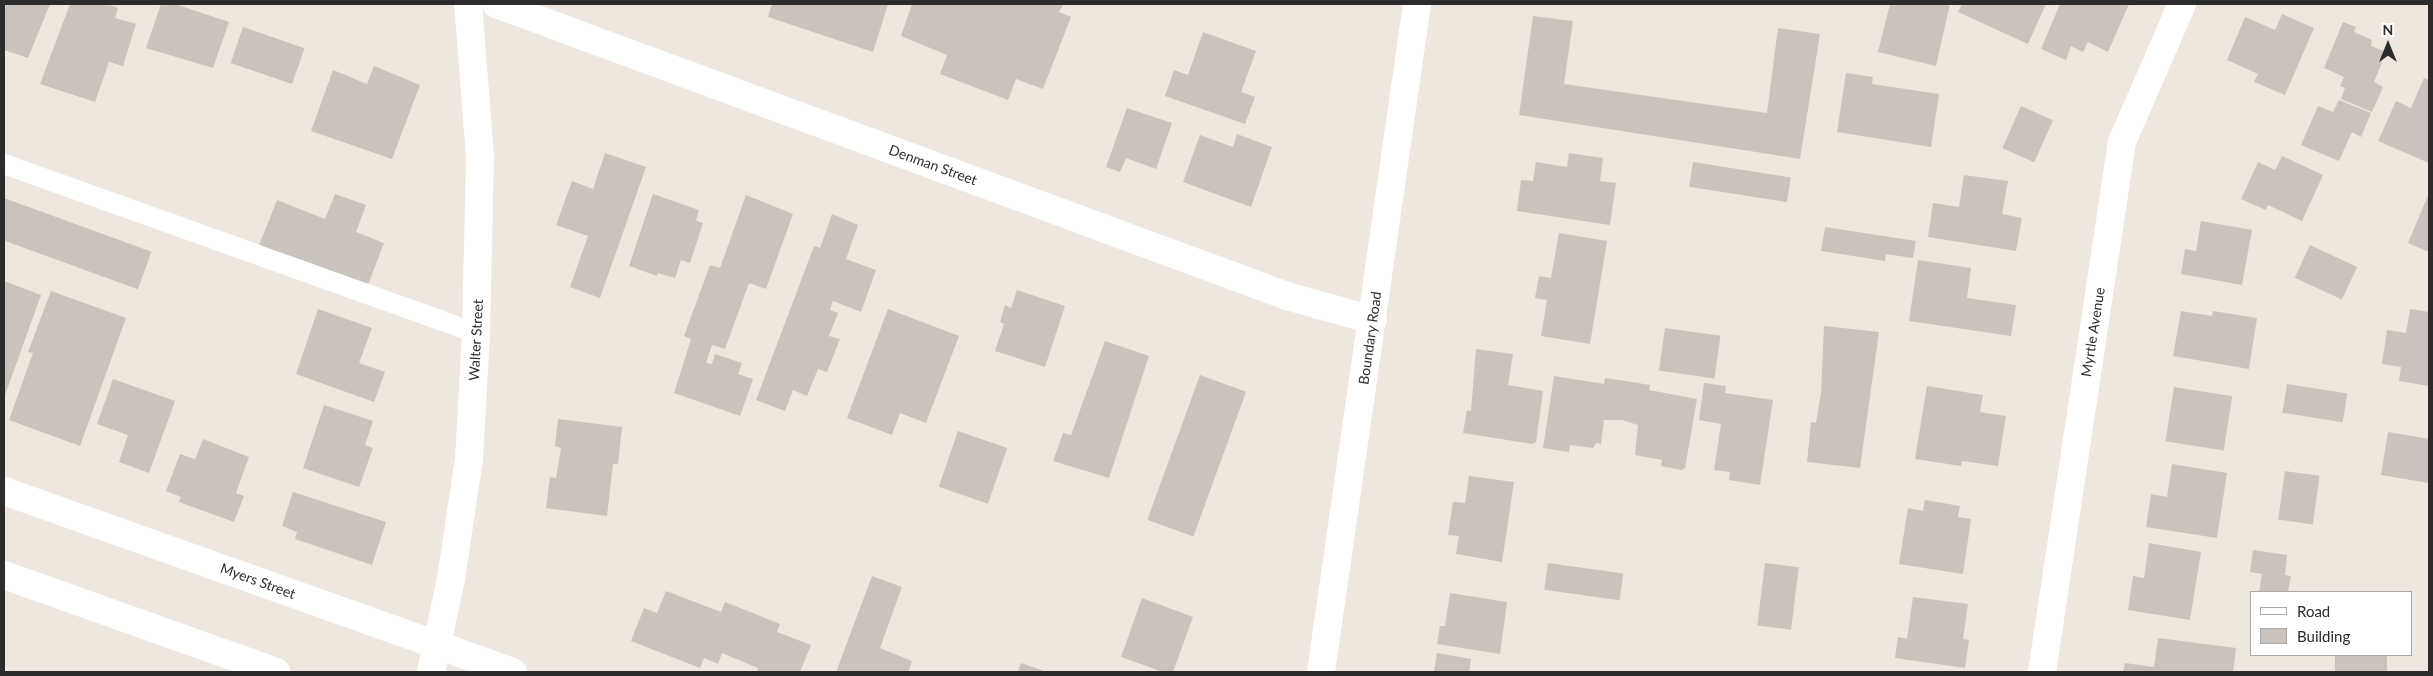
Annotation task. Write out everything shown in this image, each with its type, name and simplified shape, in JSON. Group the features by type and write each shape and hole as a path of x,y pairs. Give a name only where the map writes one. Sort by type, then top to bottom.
{"street":[{"name":"Denman Street","path":"496,4 1287,296 1373,320"},
{"name":"Boundary Road","path":"1320,672 1373,320 1417,4"},
{"name":"Myrtle Avenue","path":"2042,672 2122,142 2182,4"},
{"name":"Walter Street","path":"431,672 438,645 469,459 476,333 480,156 464,5"},
{"name":"Myers Street","path":"4,491 513,672"},
{"path":"4,575 276,672"}],"lane":[{"path":"4,164 476,333"}],"building":[{"path":"4,4 50,4 28,58 4,50"},
{"path":"70,4 107,4 118,8 115,18 136,24 123,66 109,62 95,102 40,84"},
{"path":"161,4 175,4 229,22 213,68 146,48"},
{"path":"772,4 888,4 873,52 768,17"},
{"path":"912,4 1064,4 1059,12 1071,17 1043,89 1016,79 1008,100 940,74 947,55 901,36"},
{"path":"1890,4 1950,4 1936,66 1878,52"},
{"path":"1962,4 2046,4 2028,44 1958,12"},
{"path":"2060,4 2129,4 2108,52 2088,42 2083,52 2071,46 2066,60 2041,49"},
{"path":"2282,14 2314,28 2285,95 2254,82 2258,74 2227,60 2245,17 2275,30"},
{"path":"1533,16 1573,21 1564,84 1767,113 1778,28 1820,34 1800,159 1519,115"},
{"path":"2343,22 2356,27 2354,32 2372,40 2371,46 2386,52 2374,82 2383,87 2372,112 2341,99 2345,88 2340,86 2344,77 2324,68"},
{"path":"243,27 304,48 292,84 231,63"},
{"path":"1203,32 1256,51 1241,92 1255,97 1245,124 1165,96 1174,70 1188,75"},
{"path":"374,66 420,85 392,159 311,131 333,70 367,84"},
{"path":"1846,73 1873,77 1872,84 1939,94 1931,147 1837,132"},
{"path":"2424,78 2429,80 2429,163 2378,141 2396,101 2411,108"},
{"path":"2339,100 2371,113 2361,137 2352,132 2339,161 2301,145 2318,106 2333,112"},
{"path":"2021,106 2053,120 2034,162 2002,148"},
{"path":"1127,108 1172,123 1156,169 1126,158 1120,172 1106,167"},
{"path":"1237,134 1272,147 1251,207 1183,182 1200,135 1233,147"},
{"path":"605,153 646,167 600,298 570,287 588,236 556,225 572,181 593,189"},
{"path":"1569,153 1603,158 1600,181 1616,183 1610,225 1517,211 1521,180 1533,181 1536,162 1567,167"},
{"path":"2282,156 2323,175 2302,221 2268,205 2266,210 2241,199 2258,162 2275,170"},
{"path":"1693,162 1791,177 1787,202 1689,187"},
{"path":"1964,175 2008,181 2002,214 2022,218 2016,251 1928,237 1933,203 1959,207"},
{"path":"2429,193 2429,252 2408,243"},
{"path":"335,194 366,205 356,232 384,243 366,290 258,248 277,200 325,219"},
{"path":"653,194 699,210 696,221 703,223 690,263 681,260 675,278 658,273 657,276 629,266"},
{"path":"746,195 793,214 766,289 749,283 725,349 712,345 706,363 712,364 715,354 742,363 738,374 753,379 740,416 674,393 691,339 684,336 710,265 720,268"},
{"path":"4,198 152,252 138,289 4,241"},
{"path":"832,214 858,225 846,259 876,270 861,312 833,301 830,310 838,313 829,336 840,339 827,372 818,369 807,396 793,390 785,411 756,400 814,246 820,248"},
{"path":"2201,221 2252,230 2242,285 2181,274 2185,249 2196,251"},
{"path":"1825,227 1916,241 1913,258 1886,254 1885,261 1821,251"},
{"path":"1559,233 1607,241 1590,344 1541,336 1547,300 1535,298 1539,276 1551,278"},
{"path":"2310,245 2357,267 2342,300 2295,278"},
{"path":"1918,260 1971,268 1967,298 2016,305 2011,336 1909,321"},
{"path":"4,281 41,295 4,398"},
{"path":"1017,290 1065,306 1045,367 995,351 1004,324 1000,322 1005,305 1011,308"},
{"path":"51,291 126,318 80,446 9,420 33,353 28,352"},
{"path":"318,309 372,328 359,363 385,372 374,402 296,374"},
{"path":"888,309 959,336 926,423 900,413 892,435 847,418"},
{"path":"2410,309 2429,312 2429,386 2399,381 2401,367 2382,364 2387,330 2406,333"},
{"path":"2181,311 2212,316 2213,311 2257,318 2249,369 2173,356"},
{"path":"1824,326 1879,332 1860,468 1807,462 1811,422 1816,423 1821,393"},
{"path":"1665,328 1720,336 1714,378 1659,371"},
{"path":"1105,341 1149,356 1109,478 1053,461 1063,433 1071,435"},
{"path":"1476,349 1513,354 1508,385 1543,391 1536,442 1532,444 1463,433 1467,410 1471,411"},
{"path":"1200,375 1246,392 1193,536 1147,520"},
{"path":"1554,376 1604,384 1605,378 1650,385 1649,390 1697,399 1685,468 1682,470 1661,466 1662,460 1635,455 1638,425 1622,420 1604,420 1601,444 1596,443 1593,448 1570,445 1569,452 1543,448"},
{"path":"113,379 175,401 149,473 119,462 128,435 97,424"},
{"path":"1704,383 1726,386 1725,393 1773,400 1760,485 1729,480 1730,472 1714,470 1721,424 1699,420"},
{"path":"2287,384 2347,394 2343,422 2282,413"},
{"path":"1927,386 1983,395 1980,412 2006,416 1998,466 1962,461 1961,466 1915,459"},
{"path":"2174,387 2232,396 2224,451 2165,441"},
{"path":"324,405 373,421 365,445 373,448 359,487 303,468"},
{"path":"558,419 622,427 618,464 613,464 607,516 546,508 550,477 556,478 561,448 555,446"},
{"path":"958,431 1007,448 988,504 939,487"},
{"path":"2388,432 2429,439 2429,483 2381,475"},
{"path":"203,439 249,457 236,493 244,496 234,522 179,502 181,497 166,491 180,454 195,459"},
{"path":"2172,464 2227,473 2217,538 2146,527 2151,494 2167,497"},
{"path":"2285,471 2320,476 2313,524 2278,520"},
{"path":"1469,476 1514,482 1502,562 1456,554 1459,536 1448,535 1453,502 1465,503"},
{"path":"293,492 386,522 372,565 295,539 297,532 282,526"},
{"path":"1925,500 1960,506 1958,517 1971,519 1963,574 1899,564 1908,508 1923,511"},
{"path":"2149,543 2201,552 2190,620 2128,610 2133,576 2144,578"},
{"path":"2253,550 2287,555 2285,575 2291,576 2288,591 2259,591 2262,574 2250,572"},
{"path":"1548,563 1623,574 1620,600 1544,590"},
{"path":"1765,563 1799,567 1791,630 1757,626"},
{"path":"872,576 902,587 880,648 912,661 908,672 836,672"},
{"path":"666,591 721,612 725,602 780,624 777,632 811,645 800,672 757,672 758,668 722,653 718,664 704,658 700,668 631,641 644,608 657,613"},
{"path":"1450,593 1507,602 1500,654 1437,644 1440,626 1445,626"},
{"path":"1913,597 1968,604 1963,639 1969,640 1965,668 1895,658 1898,637 1907,639"},
{"path":"1142,598 1193,617 1173,672 1163,672 1121,657"},
{"path":"2158,638 2236,648 2233,672 2123,672 2125,663 2154,667"},
{"path":"1437,653 1471,659 1469,672 1434,672"},
{"path":"2335,656 2387,656 2387,672 2335,672"},
{"path":"1021,663 1047,672 1018,672"}]}
